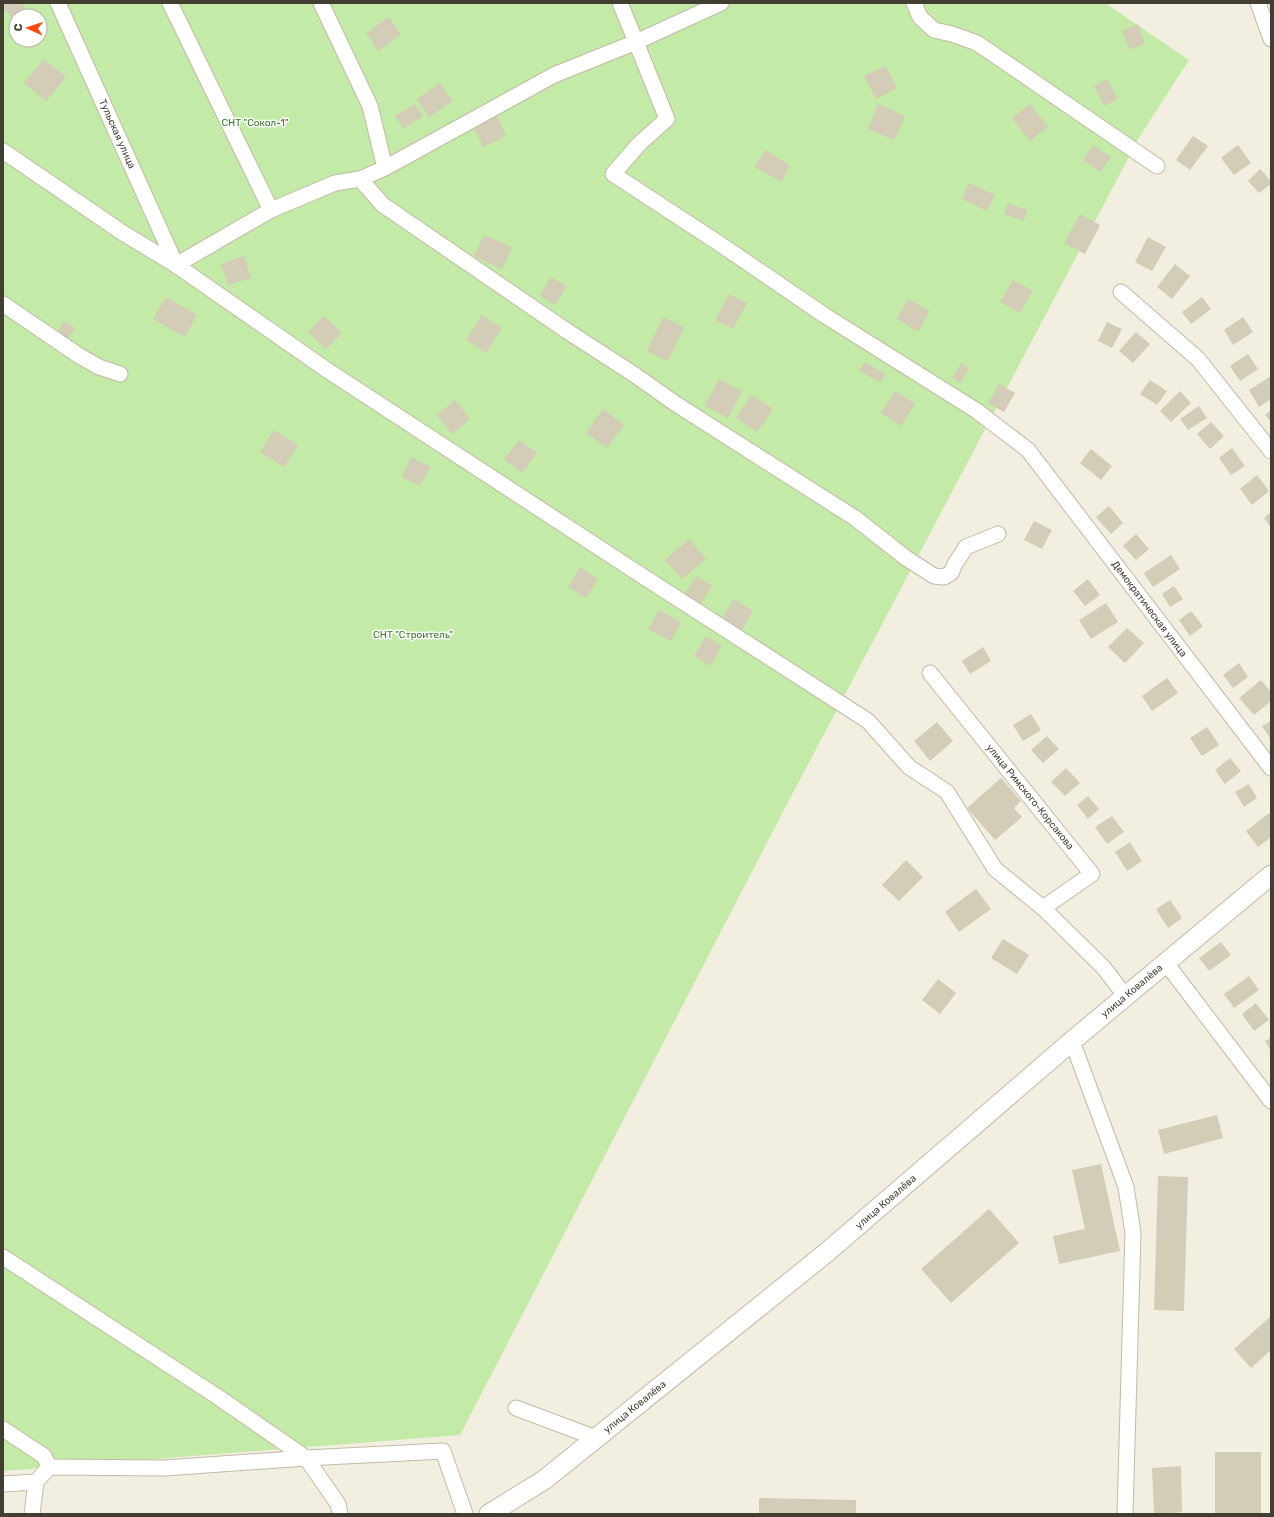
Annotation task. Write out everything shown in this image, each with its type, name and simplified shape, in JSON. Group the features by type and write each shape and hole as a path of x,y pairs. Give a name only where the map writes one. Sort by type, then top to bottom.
{"street":[{"name":"Тульская улица","path":"58,3 176,265"},
{"path":"170,3 271,210"},
{"path":"321,3 370,106 385,168"},
{"path":"620,3 636,42"},
{"path":"176,265 271,210 335,184 360,179 385,168 554,75 636,42 721,3"},
{"path":"914,3 920,18 934,30 952,34 977,43 1158,166"},
{"path":"1258,3 1271,39"},
{"name":"Демократическая улица","path":"636,42 667,119 639,144 613,174 720,244 824,315 977,411 1028,450 1271,768"},
{"path":"3,151 123,233 176,265 334,374 868,721 909,767 947,792 995,869 1043,908 1104,968 1126,997"},
{"path":"360,179 389,210 676,404 855,518 906,558 934,576 944,577 951,573 954,564 966,547 998,534"},
{"path":"1121,292 1198,358 1271,451"},
{"path":"3,304 78,355 99,367 120,374"},
{"name":"улица Римского-Корсакова","path":"930,673 1092,874 1043,908"},
{"name":"улица Ковалёва","path":"489,1514 544,1480 826,1253 1072,1041 1271,875"},
{"path":"1166,963 1271,1101"},
{"path":"1072,1041 1126,1187 1133,1233 1125,1514"},
{"path":"3,1257 218,1397 306,1458 338,1504 340,1514"},
{"path":"516,1408 596,1438"},
{"path":"3,1428 44,1456 49,1467"},
{"path":"32,1514 36,1482 49,1467 165,1468 306,1458 443,1451 465,1514"},
{"path":"3,1484 36,1482"}],"green space":[{"name":"СНТ \"Строитель\"","path":"3,3 1105,3 1189,60 1140,136 786,806 460,1435 3,1471"}],"building":[{"path":"3,3 20,3 25,7 8,8 8,14 3,9"},
{"path":"389,17 401,35 378,51 366,33"},
{"path":"1138,24 1145,43 1130,50 1122,31"},
{"path":"44,59 66,77 46,101 24,83"},
{"path":"886,66 897,88 876,99 864,76"},
{"path":"1107,79 1118,99 1104,106 1094,86"},
{"path":"440,83 453,101 429,117 417,99"},
{"path":"415,104 423,116 403,129 395,116"},
{"path":"878,104 905,116 894,140 868,129"},
{"path":"1030,104 1048,127 1030,141 1012,118"},
{"path":"497,116 506,136 483,147 474,127"},
{"path":"1193,136 1208,146 1190,170 1176,160"},
{"path":"1093,145 1111,157 1100,172 1083,160"},
{"path":"1238,145 1251,163 1234,175 1221,158"},
{"path":"765,150 790,165 781,182 755,167"},
{"path":"1260,169 1271,181 1271,184 1259,193 1248,181"},
{"path":"969,183 995,195 987,211 962,199"},
{"path":"1008,203 1027,210 1024,221 1004,214"},
{"path":"1080,214 1100,225 1085,254 1064,243"},
{"path":"484,235 512,247 502,269 474,256"},
{"path":"1148,237 1166,247 1152,271 1135,262"},
{"path":"244,256 251,278 228,285 221,264"},
{"path":"1175,264 1190,276 1172,299 1157,287"},
{"path":"551,277 567,286 555,305 540,296"},
{"path":"1013,280 1033,291 1020,313 1000,302"},
{"path":"729,294 747,303 733,329 715,320"},
{"path":"166,297 197,315 185,337 153,319"},
{"path":"1202,297 1211,309 1191,324 1182,312"},
{"path":"908,299 930,311 918,332 897,319"},
{"path":"482,315 502,328 486,353 466,340"},
{"path":"324,316 342,333 326,349 308,332"},
{"path":"663,317 684,327 668,361 647,351"},
{"path":"1243,317 1253,332 1233,345 1224,330"},
{"path":"64,321 75,328 65,343 55,337"},
{"path":"1107,322 1122,329 1112,348 1098,341"},
{"path":"1136,332 1150,344 1133,363 1119,351"},
{"path":"1248,354 1258,369 1240,381 1230,366"},
{"path":"865,362 885,374 880,383 859,370"},
{"path":"961,363 969,368 960,383 952,378"},
{"path":"1271,376 1271,399 1259,407 1249,390"},
{"path":"719,379 742,391 728,418 705,406"},
{"path":"1150,380 1167,391 1157,405 1140,394"},
{"path":"999,384 1015,393 1004,412 988,403"},
{"path":"895,391 915,404 901,426 881,413"},
{"path":"1180,391 1191,403 1171,422 1160,411"},
{"path":"751,395 773,409 757,432 736,418"},
{"path":"455,400 470,419 452,434 437,415"},
{"path":"1199,406 1207,418 1188,430 1180,419"},
{"path":"603,409 624,425 607,448 586,433"},
{"path":"1271,410 1271,422 1265,415"},
{"path":"1211,422 1224,436 1210,449 1197,434"},
{"path":"274,430 298,445 284,467 260,452"},
{"path":"519,440 537,453 522,473 504,459"},
{"path":"1232,448 1245,466 1231,475 1219,458"},
{"path":"1091,449 1112,466 1101,480 1080,463"},
{"path":"411,457 430,467 420,486 402,477"},
{"path":"1257,475 1269,491 1252,505 1240,489"},
{"path":"1109,506 1123,523 1111,534 1096,517"},
{"path":"1271,512 1271,527 1264,518"},
{"path":"1034,521 1052,530 1042,549 1024,540"},
{"path":"1136,534 1149,549 1136,560 1123,546"},
{"path":"689,539 706,559 682,579 665,560"},
{"path":"1171,555 1180,569 1153,587 1144,573"},
{"path":"580,567 598,579 586,598 568,587"},
{"path":"696,576 712,586 699,606 683,596"},
{"path":"1088,579 1100,595 1085,606 1073,591"},
{"path":"1174,586 1183,599 1170,607 1162,594"},
{"path":"734,599 753,611 742,630 722,618"},
{"path":"1106,603 1118,622 1091,639 1079,620"},
{"path":"659,610 681,622 671,641 648,629"},
{"path":"1191,611 1203,626 1190,636 1179,620"},
{"path":"1127,628 1144,643 1125,663 1108,647"},
{"path":"706,636 722,646 710,666 694,656"},
{"path":"983,647 991,661 970,674 962,661"},
{"path":"1239,663 1248,677 1233,688 1223,675"},
{"path":"1167,678 1178,693 1152,711 1142,696"},
{"path":"1261,680 1271,692 1271,701 1254,715 1239,698"},
{"path":"1031,714 1041,730 1023,741 1013,725"},
{"path":"1271,721 1271,740 1262,726"},
{"path":"937,722 953,741 930,761 914,741"},
{"path":"1207,727 1219,745 1202,756 1190,738"},
{"path":"1047,736 1059,749 1043,763 1031,750"},
{"path":"1230,758 1241,771 1225,784 1215,770"},
{"path":"1066,768 1080,783 1065,796 1051,782"},
{"path":"1001,778 1021,801 1014,808 1022,817 995,840 967,808"},
{"path":"1249,784 1257,798 1244,807 1235,792"},
{"path":"1088,796 1099,809 1088,819 1077,805"},
{"path":"1269,813 1271,816 1271,837 1258,847 1246,831"},
{"path":"1112,816 1124,832 1107,844 1095,827"},
{"path":"1130,842 1142,861 1127,871 1115,852"},
{"path":"906,860 923,877 899,901 882,885"},
{"path":"976,889 991,909 959,932 945,912"},
{"path":"1170,900 1182,918 1168,928 1156,909"},
{"path":"1003,939 1029,955 1017,974 991,958"},
{"path":"1221,942 1231,955 1209,971 1199,958"},
{"path":"1249,976 1259,990 1234,1008 1224,994"},
{"path":"938,979 956,993 940,1014 922,1000"},
{"path":"1256,1003 1269,1020 1254,1031 1242,1014"},
{"path":"1271,1038 1271,1051 1265,1041"},
{"path":"1217,1115 1223,1138 1164,1154 1158,1130"},
{"path":"1101,1164 1120,1251 1059,1264 1053,1236 1085,1229 1072,1170"},
{"path":"1158,1176 1188,1177 1184,1311 1154,1310"},
{"path":"989,1209 1019,1243 951,1303 921,1269"},
{"path":"1271,1316 1271,1350 1251,1368 1234,1349"},
{"path":"1215,1452 1261,1452 1261,1514 1215,1514"},
{"path":"1181,1466 1182,1512 1174,1514 1154,1514 1152,1468"},
{"path":"759,1498 856,1500 856,1514 759,1514"}],"park label":[{"name":"СНТ \"Сокол-1\"","path":"255,123"}]}
